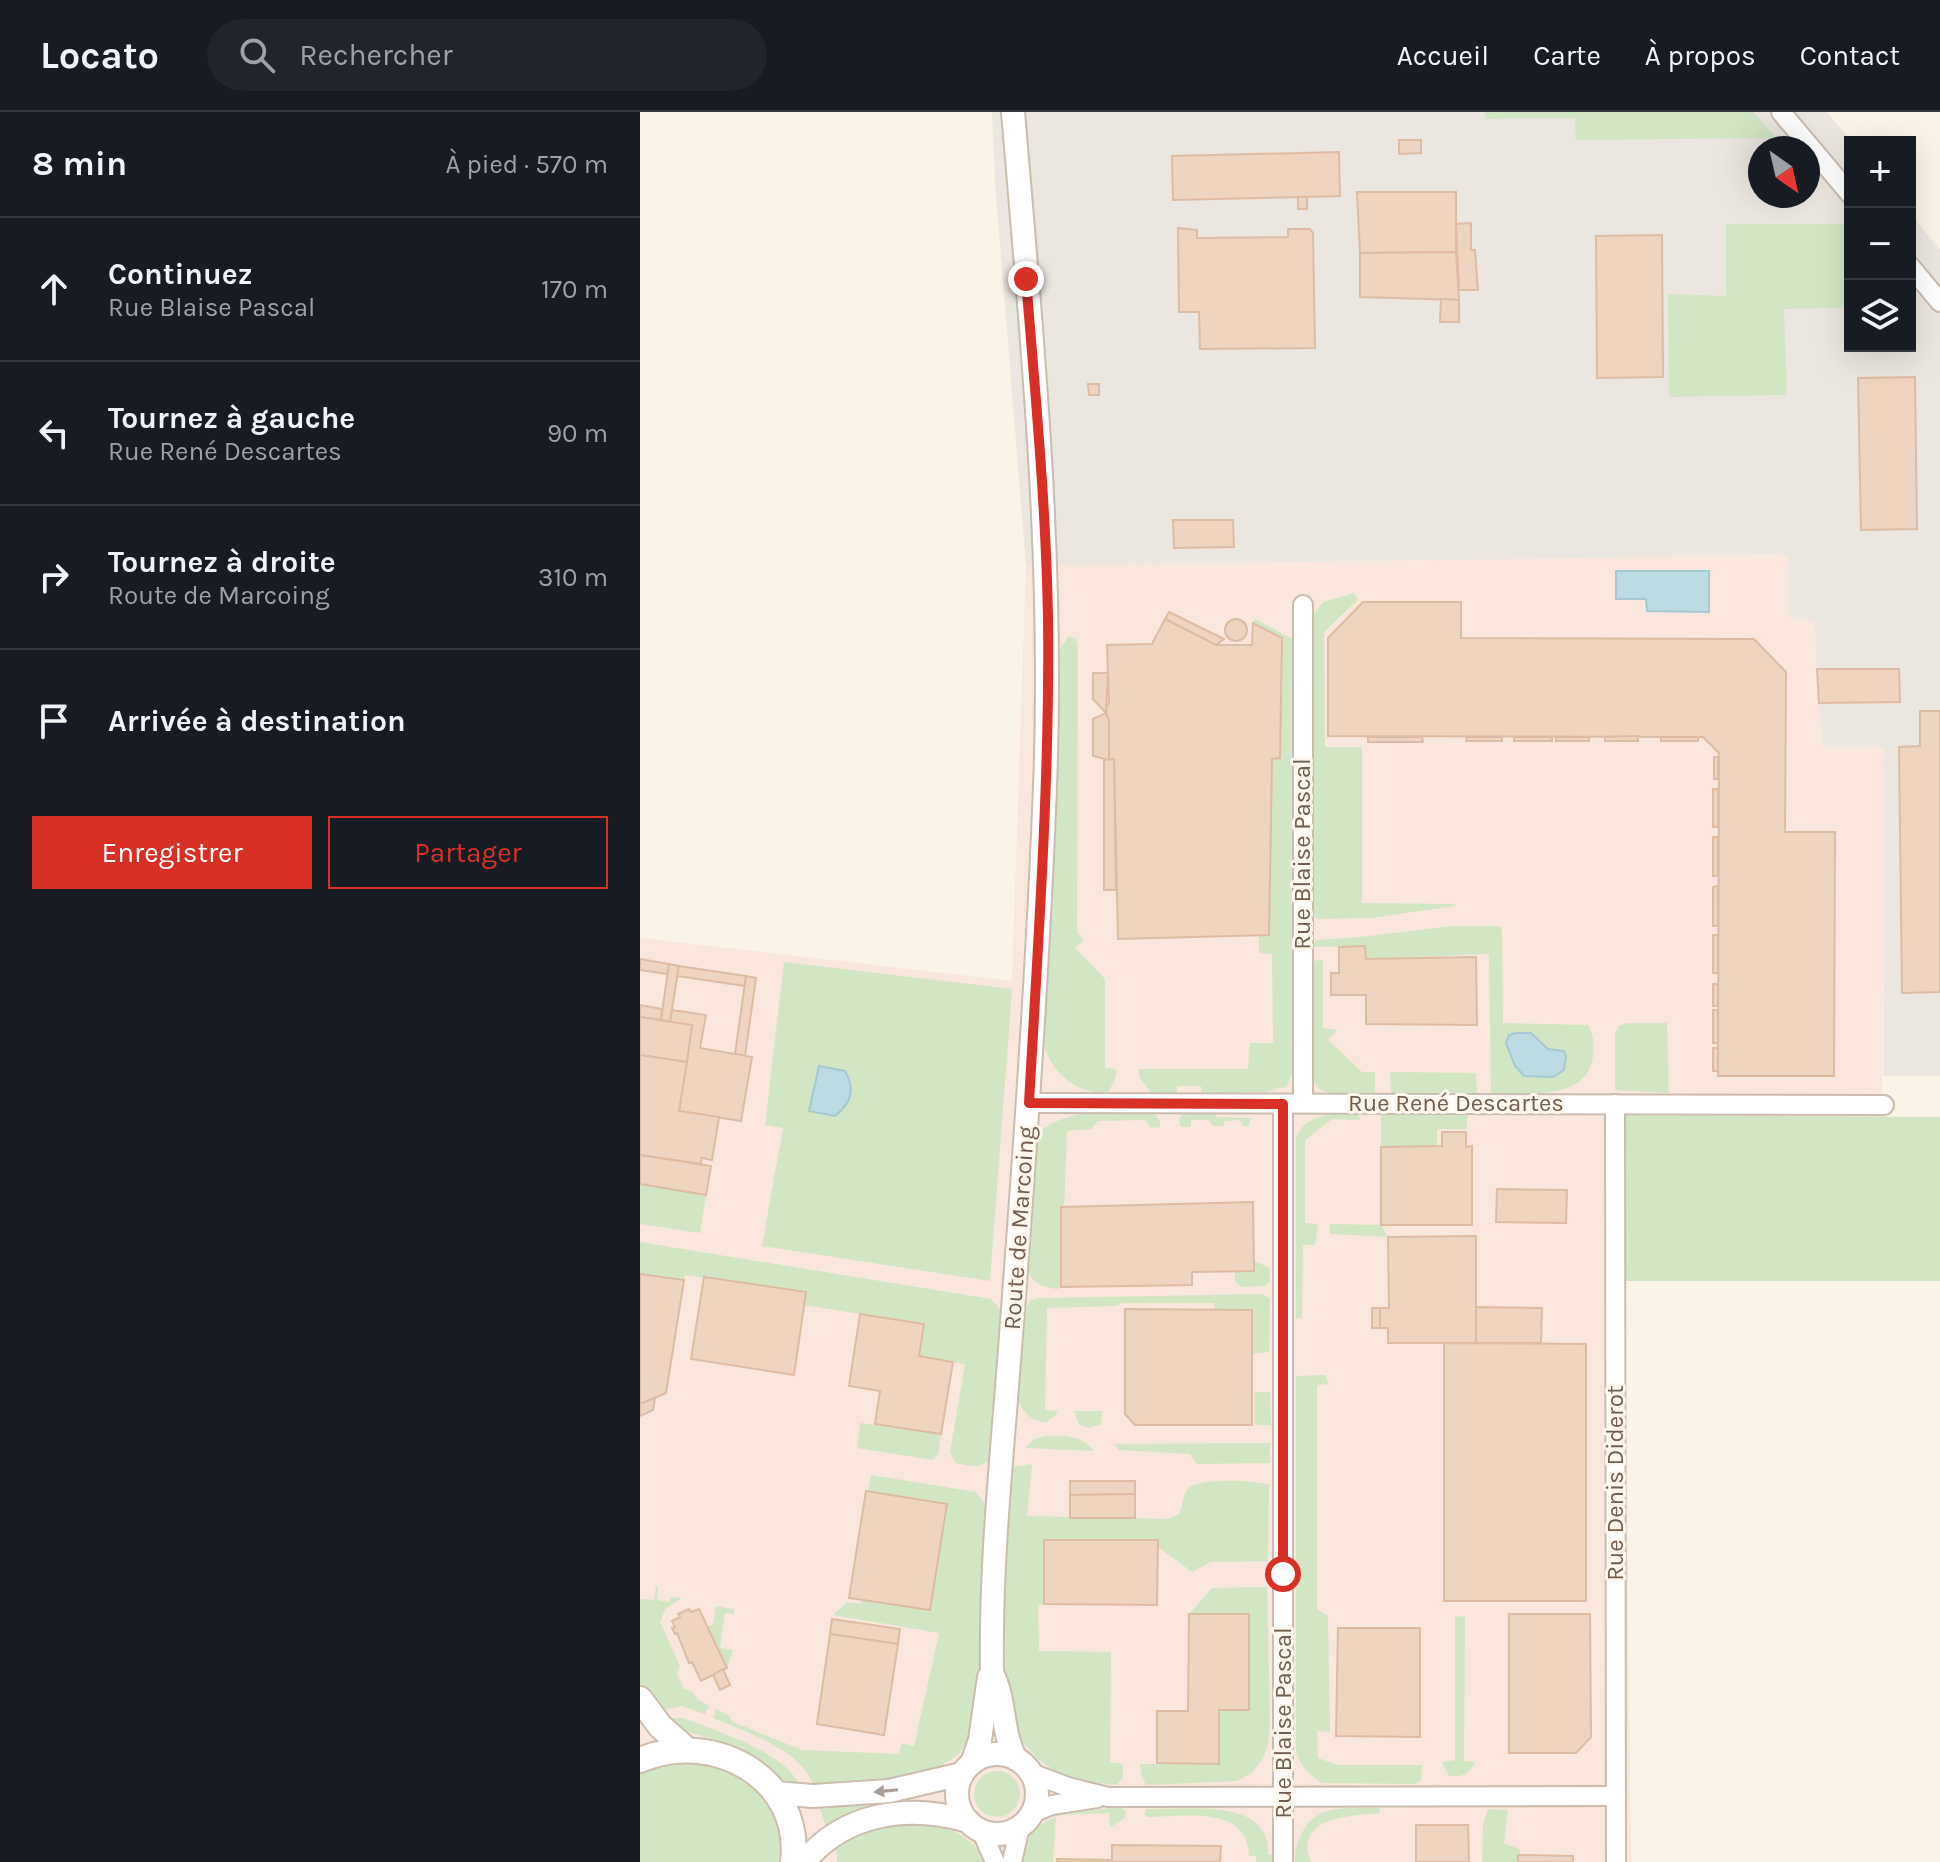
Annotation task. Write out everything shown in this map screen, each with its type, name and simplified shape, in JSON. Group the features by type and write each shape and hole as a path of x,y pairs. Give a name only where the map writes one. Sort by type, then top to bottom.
{"main road":[{"path":"640,1699 660,1726 686,1749"},
{"path":"640,1760 669,1750 686,1749 706,1750 736,1760 761,1777 775,1793 792,1833 793,1862"}],"street":[{"name":"Route de Marcoing","path":"1013,112 1041,473 1048,618 1045,786 1029,1103 993,1582 992,1673 1005,1734 1023,1766"},
{"path":"1781,112 1844,187"},
{"path":"1916,273 1940,302"},
{"name":"Rue Blaise Pascal","path":"1303,605 1303,1103"},
{"name":"Rue René Descartes","path":"1029,1103 1884,1105"},
{"name":"Rue Blaise Pascal","path":"1283,1104 1283,1862"},
{"name":"Rue Denis Diderot","path":"1615,1104 1616,1862"},
{"name":"Route de Marcoing","path":"967,1768 980,1740 986,1685 992,1673"},
{"path":"775,1793 813,1796 889,1791 930,1784 994,1754 1100,1797"},
{"path":"1012,1862 1036,1793 1023,1766"},
{"path":"967,1768 957,1794 962,1813 974,1826 995,1862"},
{"path":"804,1862 827,1839 849,1826 878,1816 918,1812 1001,1833 1052,1805 1100,1797 1616,1796"}],"shaded area":[{"path":"992,112 1827,112 1847,136 1844,136 1844,352 1916,352 1916,220 1940,250 1940,1076 1883,1076 1884,747 1822,748 1814,619 1789,619 1788,555 1026,566"},
{"path":"1789,555 1789,619 1814,619 1822,748 1884,747 1882,1117 1625,1115 1631,1862 640,1862 640,938 1012,981 1026,566"}],"green space":[{"path":"1485,112 1754,112 1774,136 1576,140 1575,118 1485,119"},
{"path":"1726,224 1844,224 1844,308 1784,309 1787,395 1669,397 1668,294 1726,296"},
{"path":"1354,593 1358,600 1324,632 1325,747 1362,747 1362,903 1455,906 1371,918 1317,919 1310,909 1311,617 1323,602"},
{"path":"1255,619 1294,640 1293,1072 1286,1087 1265,1092 1201,1093 1201,1086 1177,1086 1177,1093 1152,1094 1139,1077 1139,1069 1248,1069 1250,1043 1273,1043 1272,954 1259,953 1259,936 1269,935 1272,759 1280,758 1282,638 1253,623"},
{"path":"1069,636 1076,639 1078,648 1077,932 1084,940 1075,948 1105,979 1105,1068 1117,1069 1107,1093 1084,1089 1064,1077 1050,1059 1043,1036 1059,657 1061,647"},
{"path":"1452,926 1499,926 1502,930 1503,1023 1588,1025 1593,1040 1593,1056 1588,1071 1579,1081 1552,1092 1491,1093 1489,954 1366,959 1365,946 1310,947 1317,940"},
{"path":"1323,960 1323,1028 1337,1030 1328,1040 1362,1072 1375,1072 1375,1093 1330,1093 1316,1085 1312,1078 1310,961"},
{"path":"784,962 1012,989 990,1281 762,1246 783,1128 765,1125"},
{"path":"1627,1023 1667,1023 1669,1093 1615,1090 1615,1034 1619,1026"},
{"path":"1390,1072 1476,1073 1477,1093 1391,1094"},
{"path":"1385,1112 1467,1112 1467,1129 1437,1129 1437,1146 1381,1147 1381,1115"},
{"path":"1153,1113 1160,1120 1160,1127 1151,1128 1145,1120 1098,1121 1091,1129 1067,1131 1061,1287 1048,1288 1037,1282 1027,1272 1038,1132 1065,1118 1079,1115"},
{"path":"1182,1113 1253,1118 1249,1126 1243,1126 1240,1120 1213,1126 1208,1120 1191,1120 1191,1127 1181,1127 1179,1120"},
{"path":"1357,1113 1360,1120 1332,1119 1305,1140 1305,1223 1318,1224 1315,1245 1303,1245 1302,1318 1296,1318 1296,1139 1300,1130 1313,1119 1330,1114"},
{"path":"1625,1115 1940,1117 1940,1281 1624,1281"},
{"path":"640,1184 706,1195 700,1233 640,1224"},
{"path":"1330,1224 1381,1225 1388,1237 1330,1234"},
{"path":"640,1242 991,1299 1004,1319 993,1458 980,1465 966,1465 955,1463 950,1452 965,1364 919,1356 860,1314 804,1305 805,1292 685,1275 684,1280 640,1274"},
{"path":"1254,1261 1270,1268 1270,1282 1264,1286 1241,1287 1235,1281 1235,1271 1254,1271"},
{"path":"1262,1294 1270,1298 1269,1352 1252,1354 1252,1310 1215,1310 1214,1303 1122,1303 1116,1306 1047,1308 1045,1410 1057,1411 1057,1414 1042,1422 1030,1416 1021,1406 1017,1383 1022,1312 1031,1300"},
{"path":"1325,1375 1329,1384 1317,1385 1317,1609 1328,1616 1330,1732 1317,1731 1318,1758 1338,1765 1422,1765 1421,1780 1416,1784 1322,1783 1306,1770 1296,1752 1296,1376"},
{"path":"1255,1392 1270,1392 1271,1425 1255,1425"},
{"path":"1074,1411 1102,1411 1101,1424 1090,1428 1079,1425"},
{"path":"860,1423 941,1434 938,1454 933,1460 857,1448"},
{"path":"1045,1436 1078,1439 1094,1451 1025,1448 1035,1439"},
{"path":"1270,1443 1270,1463 1197,1464 1190,1454 1119,1450 1114,1444"},
{"path":"1032,1464 1027,1516 1168,1519 1179,1514 1186,1492 1192,1486 1226,1481 1269,1485 1268,1561 1211,1562 1192,1572 1158,1547 1157,1540 1044,1540 1044,1604 1038,1605 1039,1651 1111,1652 1110,1762 1123,1764 1123,1777 1117,1785 1090,1782 1058,1773 1039,1760 1019,1738 1001,1669 1000,1599 1011,1469"},
{"path":"871,1475 976,1492 989,1510 978,1712 969,1740 960,1753 943,1765 916,1772 917,1776 813,1785 807,1773 785,1752 713,1718 716,1709 728,1715 733,1722 802,1750 899,1754 902,1743 914,1746 939,1633 833,1615 847,1602 861,1604 862,1600 930,1610 947,1504 868,1492"},
{"path":"656,1587 657,1600 669,1602 671,1597 682,1598 665,1609 660,1622 680,1666 677,1675 684,1689 693,1692 697,1699 709,1706 705,1714 682,1706 657,1711 640,1683 640,1599 654,1600"},
{"path":"1267,1587 1270,1721 1268,1745 1262,1760 1252,1773 1237,1781 1146,1785 1140,1764 1219,1764 1219,1710 1249,1709 1249,1614 1189,1614 1212,1588"},
{"path":"716,1606 734,1609 734,1614 725,1613 720,1648 733,1650 727,1670 707,1627 713,1624"},
{"path":"1455,1616 1465,1617 1464,1761 1475,1762 1468,1772 1449,1776 1442,1762 1455,1760"},
{"path":"675,1718 713,1729 765,1753 792,1773 799,1785 777,1776 745,1751 686,1731 667,1721"},
{"path":"683,1760 730,1770 756,1789 774,1816 782,1844 782,1862 640,1862 640,1773 651,1767"},
{"path":"997,1771 1013,1778 1020,1794 1013,1810 997,1817 981,1810 974,1794 981,1778"},
{"path":"907,1798 908,1805 827,1830 819,1805"},
{"path":"1121,1807 1126,1812 1125,1818 1110,1827 1109,1813 1064,1815"},
{"path":"1202,1808 1241,1815 1256,1823 1265,1835 1268,1854 1275,1855 1274,1862 1256,1862 1256,1856 1249,1856 1246,1839 1238,1828 1226,1821 1194,1816 1147,1817 1144,1814 1147,1809"},
{"path":"1379,1808 1380,1813 1341,1818 1318,1827 1310,1835 1308,1847 1311,1862 1295,1862 1301,1835 1318,1815 1336,1809"},
{"path":"1488,1809 1508,1810 1504,1843 1521,1850 1518,1862 1482,1862 1483,1825"},
{"path":"1056,1817 1053,1862 1022,1862 1026,1844 1034,1831"},
{"path":"897,1822 936,1826 959,1834 978,1850 985,1862 837,1862 836,1847 868,1830"}],"water":[{"path":"1616,571 1709,571 1709,612 1647,611 1646,599 1616,599"},
{"path":"1531,1033 1548,1049 1564,1051 1564,1070 1553,1077 1524,1076 1515,1066 1506,1043 1509,1035"},
{"path":"819,1066 845,1071 850,1084 850,1096 835,1116 809,1111"}],"building":[{"path":"1399,140 1421,140 1421,153 1399,154"},
{"path":"1339,152 1340,196 1173,200 1172,156"},
{"path":"1357,192 1456,192 1456,252 1360,253"},
{"path":"1298,197 1307,197 1307,209 1298,209"},
{"path":"1471,223 1471,250 1475,250 1478,290 1459,290 1456,224"},
{"path":"1178,228 1197,230 1197,238 1288,237 1288,229 1310,229 1313,233 1315,348 1200,349 1199,312 1179,312"},
{"path":"1662,235 1663,377 1597,378 1596,236"},
{"path":"1456,252 1459,300 1360,297 1360,253"},
{"path":"1441,299 1459,300 1459,322 1440,322"},
{"path":"1915,377 1917,529 1861,530 1858,378"},
{"path":"1088,384 1099,384 1099,395 1089,395"},
{"path":"1173,520 1233,520 1234,547 1174,548"},
{"path":"1363,602 1461,602 1461,638 1754,639 1786,672 1785,832 1835,832 1834,1076 1718,1076 1719,753 1703,737 1328,736 1328,638"},
{"path":"1169,612 1224,639 1216,645 1209,642 1165,619"},
{"path":"1165,619 1216,645 1252,645 1253,623 1282,638 1280,758 1272,759 1269,935 1118,939 1114,759 1109,760 1106,707 1109,703 1107,645 1152,644"},
{"path":"1236,619 1244,622 1247,630 1244,638 1236,641 1228,638 1225,630 1228,622"},
{"path":"1817,669 1899,669 1900,702 1819,703"},
{"path":"1093,673 1108,673 1106,713 1093,699"},
{"path":"1920,711 1940,711 1940,992 1902,993 1899,747 1920,746"},
{"path":"1106,713 1109,721 1109,760 1093,756 1093,719"},
{"path":"1638,736 1638,741 1605,741 1605,737"},
{"path":"1368,737 1422,737 1423,742 1368,742"},
{"path":"1467,737 1502,737 1502,741 1466,741"},
{"path":"1514,737 1552,737 1552,741 1514,741"},
{"path":"1556,737 1589,737 1589,741 1556,741"},
{"path":"1661,737 1698,737 1698,741 1661,741"},
{"path":"1714,757 1718,757 1718,779 1714,779"},
{"path":"1114,759 1116,890 1104,890 1104,760"},
{"path":"1713,789 1718,789 1718,827 1713,827"},
{"path":"1713,837 1718,837 1718,876 1713,876"},
{"path":"1718,886 1718,926 1713,926 1713,887"},
{"path":"1713,935 1718,935 1718,973 1713,973"},
{"path":"1365,946 1366,959 1476,957 1477,1025 1366,1024 1366,995 1331,995 1331,973 1339,973 1339,947"},
{"path":"640,959 669,964 668,974 640,970"},
{"path":"669,964 679,966 670,1022 661,1020"},
{"path":"679,966 746,976 745,986 677,976"},
{"path":"746,976 756,978 745,1056 735,1054"},
{"path":"1713,984 1718,984 1718,1006 1713,1006"},
{"path":"640,1005 662,1009 661,1020 640,1017"},
{"path":"672,1010 706,1015 700,1048 752,1057 741,1121 679,1111 692,1025 670,1022"},
{"path":"1713,1010 1718,1010 1718,1043 1713,1043"},
{"path":"640,1017 692,1025 687,1062 640,1055"},
{"path":"1713,1048 1718,1048 1718,1071 1713,1071"},
{"path":"640,1055 687,1062 679,1111 719,1117 712,1160 702,1158 701,1164 640,1155"},
{"path":"1442,1132 1466,1132 1466,1147 1472,1146 1472,1225 1381,1225 1381,1147 1442,1146"},
{"path":"640,1155 711,1166 706,1195 640,1184"},
{"path":"1497,1189 1567,1190 1566,1223 1496,1222"},
{"path":"1253,1202 1254,1271 1192,1272 1192,1285 1061,1287 1061,1207"},
{"path":"1476,1236 1476,1343 1388,1343 1388,1328 1380,1328 1380,1308 1389,1308 1388,1237"},
{"path":"640,1274 684,1280 666,1393 640,1404"},
{"path":"704,1277 806,1292 794,1375 691,1359"},
{"path":"1476,1307 1542,1308 1541,1343 1476,1343"},
{"path":"1372,1308 1380,1308 1380,1328 1372,1328"},
{"path":"1125,1309 1252,1310 1252,1425 1135,1425 1125,1414"},
{"path":"860,1314 924,1324 919,1356 953,1362 941,1434 875,1424 880,1391 849,1386"},
{"path":"1444,1343 1586,1344 1586,1601 1444,1601"},
{"path":"655,1398 653,1410 640,1416 640,1404"},
{"path":"1070,1481 1135,1481 1135,1494 1070,1495"},
{"path":"866,1491 947,1504 930,1610 849,1598"},
{"path":"1135,1494 1135,1518 1070,1518 1070,1495"},
{"path":"1044,1540 1158,1540 1157,1605 1044,1604"},
{"path":"689,1609 691,1612 699,1609 727,1668 701,1681 672,1628 675,1627 672,1621 680,1617 678,1614"},
{"path":"1189,1614 1249,1614 1249,1710 1219,1710 1219,1764 1157,1763 1157,1711 1188,1711"},
{"path":"1509,1614 1590,1614 1591,1737 1576,1753 1509,1753"},
{"path":"832,1619 900,1629 898,1644 830,1634"},
{"path":"1338,1628 1420,1628 1420,1737 1336,1736"},
{"path":"830,1634 898,1644 884,1735 817,1724"},
{"path":"723,1669 730,1685 720,1690 713,1675"},
{"path":"1416,1825 1468,1825 1469,1862 1416,1862"},
{"path":"1112,1845 1221,1846 1220,1862 1057,1862 1057,1859 1112,1860"},
{"path":"1518,1855 1573,1856 1573,1862 1518,1862"}],"route":[{"path":"1026,279 1045,532 1048,618 1045,786 1029,1103 1283,1104 1283,1574"}]}
